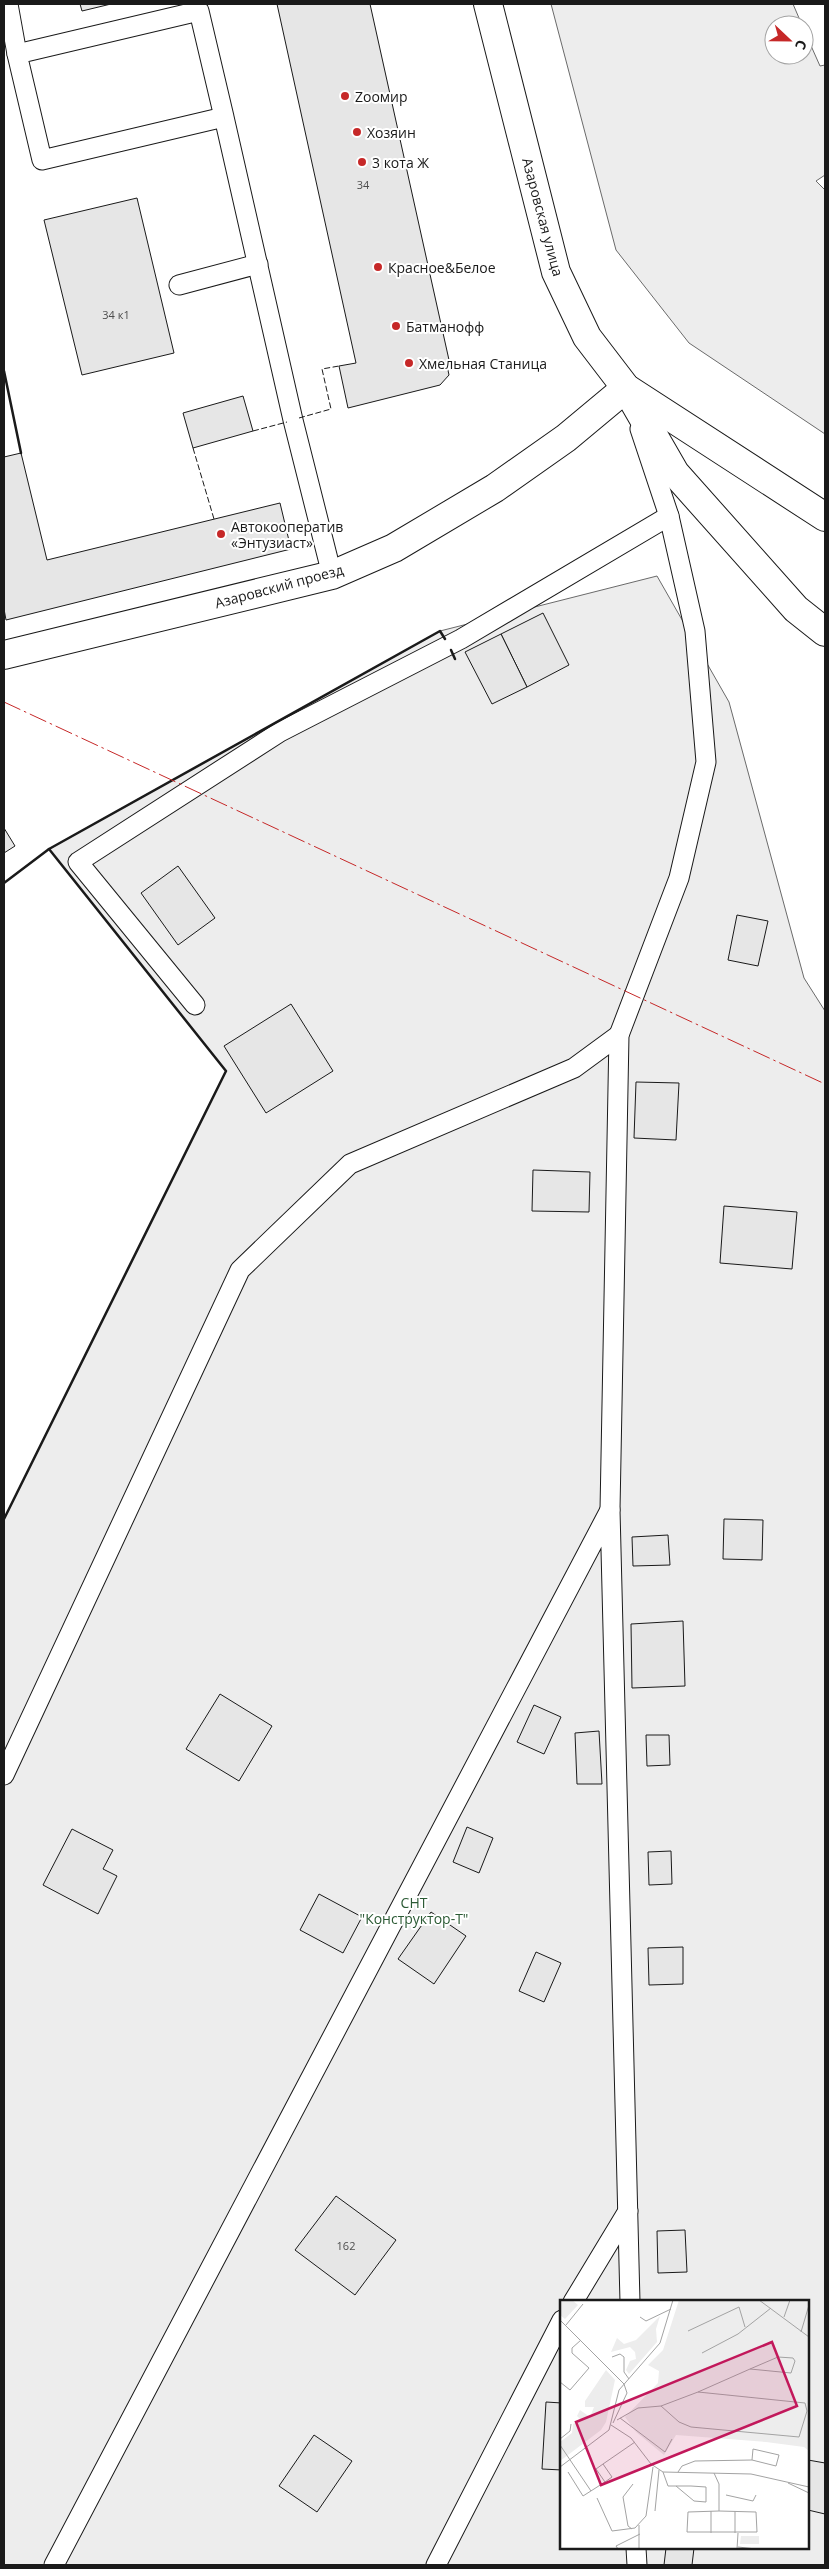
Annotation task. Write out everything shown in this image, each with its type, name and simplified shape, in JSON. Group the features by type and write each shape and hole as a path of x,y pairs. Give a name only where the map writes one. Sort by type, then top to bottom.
{"street":[{"name":"Азаровская улица","path":"488,4 556,272 587,337 626,388 825,517"},
{"name":"Азаровский проезд","path":"4,655 332,574 394,548 495,488 566,438 626,388"},
{"path":"626,388 675,473 796,610 825,632"}],"lane":[{"path":"8,4 17,54 42,160 224,117"},
{"path":"17,54 199,10 332,574"},
{"path":"180,285 258,264"},
{"path":"626,388 669,516 695,630 706,762 679,878 619,1035 610,1510 630,2300"},
{"path":"195,1005 78,862 280,732 460,639 669,516"},
{"path":"4,1775 240,1270 350,1164 574,1068 619,1035"},
{"path":"54,2565 610,1510"},
{"path":"574,2300 628,2211"},
{"path":"436,2565 560,2324"},
{"path":"636,2549 636,2565"}],"shaded area":[{"path":"551,4 793,4 798,15 764,15 764,65 814,65 814,52 820,66 825,65 825,175 816,181 825,190 825,434 689,343 616,250"},
{"name":"СНТ \"Конструктор-Т\"","path":"657,576 729,702 804,978 825,1011 825,2565 4,2565 4,1519 226,1071 49,849 440,631"}],"building":[{"path":"80,4 111,4 82,11"},
{"path":"277,4 370,4 449,360 446,361 449,375 440,385 348,408 339,366 356,363"},
{"path":"137,198 174,353 82,375 44,220"},
{"path":"243,396 253,431 193,448 183,413"},
{"name":"Автокооператив «Энтузиаст»","path":"21,453 47,560 280,503 291,549 6,620 4,609 4,457"},
{"path":"543,613 569,665 527,687 501,634"},
{"path":"501,634 527,687 492,704 465,652"},
{"path":"4,828 15,846 4,853"},
{"path":"178,866 215,918 178,945 141,893"},
{"path":"737,915 768,921 758,966 728,960"},
{"path":"291,1004 333,1071 266,1113 224,1046"},
{"path":"636,1082 679,1083 676,1140 634,1138"},
{"path":"533,1170 590,1172 589,1212 532,1211"},
{"path":"724,1206 797,1212 792,1269 720,1263"},
{"path":"724,1519 763,1520 762,1560 723,1559"},
{"path":"668,1535 670,1565 633,1566 632,1537"},
{"path":"683,1621 685,1686 632,1688 631,1624"},
{"path":"220,1694 272,1726 239,1781 186,1749"},
{"path":"534,1705 561,1717 544,1754 517,1742"},
{"path":"599,1731 602,1784 577,1784 575,1733"},
{"path":"646,1735 669,1735 670,1765 647,1766"},
{"path":"467,1827 493,1838 479,1873 453,1862"},
{"path":"72,1829 113,1850 103,1869 117,1876 98,1914 43,1885"},
{"path":"671,1851 672,1884 649,1885 648,1852"},
{"path":"319,1894 362,1917 343,1953 300,1930"},
{"path":"431,1912 466,1936 434,1984 398,1959"},
{"path":"683,1947 683,1984 649,1985 648,1948"},
{"path":"536,1952 561,1963 544,2002 519,1991"},
{"path":"336,2196 396,2240 355,2295 295,2250"},
{"path":"685,2230 687,2272 658,2273 657,2231"},
{"path":"546,2402 560,2403 560,2470 542,2469"},
{"path":"314,2435 352,2461 317,2512 279,2486"},
{"path":"809,2460 825,2463 825,2514 809,2510"},
{"path":"666,2549 694,2549 692,2565 664,2565"}],"fence":[{"path":"299,418 331,409 322,369 339,366"},
{"path":"253,431 287,422"},
{"path":"193,448 214,519"}],"wall":[{"path":"4,371 21,453"},
{"path":"49,849 440,631 445,639"},
{"path":"451,650 455,659"},
{"path":"4,883 49,849 226,1071 4,1519"}],"power":[{"path":"4,702 825,1084"}],"place":[{"name":"Zooмир","path":"345,96"},
{"name":"Хозяин","path":"357,132"},
{"name":"3 кота Ж","path":"362,162"},
{"name":"Красное&Белое","path":"378,267"},
{"name":"Батманофф","path":"396,326"},
{"name":"Хмельная Станица","path":"409,363"},
{"name":"Автокооператив «Энтузиаст»","path":"221,534"}]}
